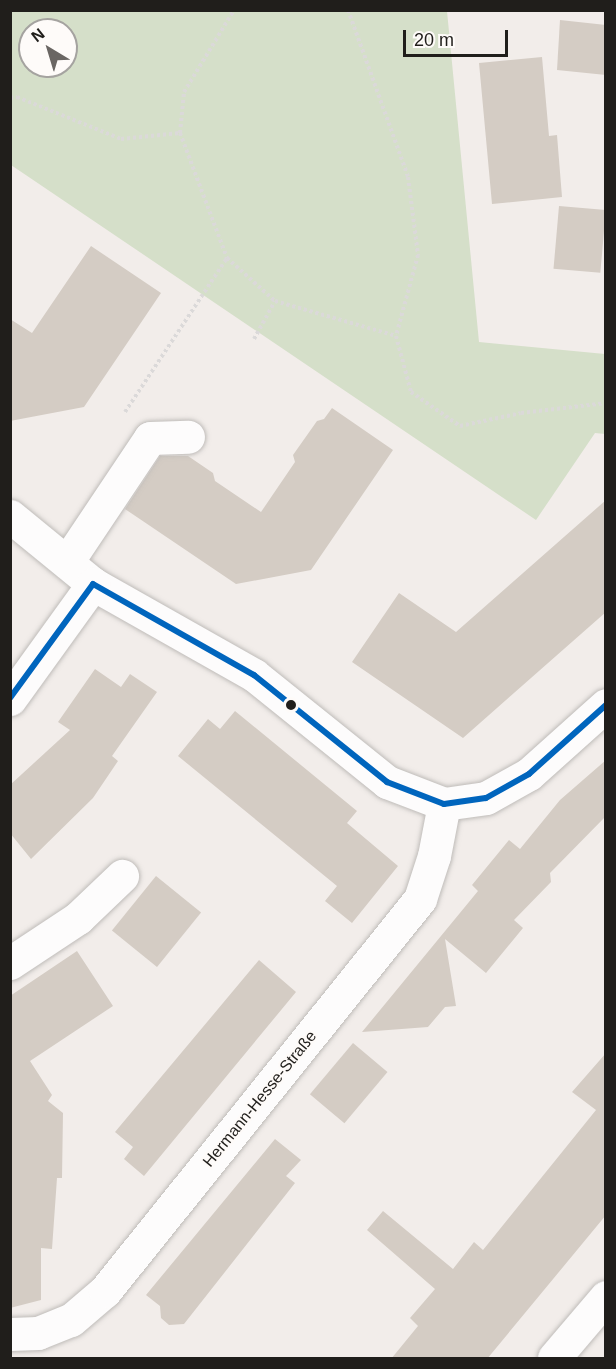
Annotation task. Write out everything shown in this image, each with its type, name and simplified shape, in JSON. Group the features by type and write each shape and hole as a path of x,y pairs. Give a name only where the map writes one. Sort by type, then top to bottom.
{"street":[{"path":"67,562 150,438 188,437"},
{"path":"10,516 93,584 254,675 387,782 444,804 486,798 529,774 606,705"},
{"path":"10,699 93,584"},
{"name":"Hermann-Hesse-Straße","path":"10,1334 38,1333 71,1320 105,1291 420,899 434,856 444,804"},
{"path":"10,963 78,918 122,876"},
{"path":"554,1359 606,1297"}],"path":[{"path":"234,10 184,92 180,133 227,258 275,301 396,336"},
{"path":"348,10 408,177 418,255 396,336 411,392 460,426 521,413 606,404"},
{"path":"10,98 121,139 180,133"},
{"path":"124,414 227,258"},
{"path":"254,339 275,301"}],"green space":[{"path":"10,11 447,11 479,342 605,354 605,434 595,433 536,520 11,165"}],"building":[{"path":"560,20 606,25 606,75 557,70"},
{"path":"542,57 549,136 557,135 562,197 492,204 479,63"},
{"path":"559,206 606,210 600,273 554,269"},
{"path":"91,246 161,293 84,407 10,421 10,319 32,333"},
{"path":"332,408 393,450 311,570 236,584 125,509 160,456 188,456 213,473 215,481 261,512 295,462 293,455 317,421 324,419"},
{"path":"606,500 606,612 463,738 352,662 399,593 456,632"},
{"path":"95,669 121,687 130,674 157,692 112,756 118,761 93,798 31,859 10,833 10,785 70,730 58,722"},
{"path":"235,711 357,811 347,823 398,866 352,923 325,901 337,886 178,756 208,719 220,729"},
{"path":"606,760 606,816 550,873 551,882 514,920 523,928 486,973 445,939 456,1006 445,1007 428,1027 362,1032 478,891 472,885 509,840 520,849 560,800"},
{"path":"156,876 201,913 157,967 112,930"},
{"path":"77,951 113,1006 30,1061 52,1095 48,1101 63,1113 62,1178 57,1178 52,1249 41,1248 41,1300 10,1308 10,996"},
{"path":"259,960 296,992 144,1176 124,1159 133,1147 115,1132"},
{"path":"353,1043 387,1072 344,1123 310,1094"},
{"path":"606,1053 606,1215 487,1359 391,1359 418,1326 410,1318 435,1289 367,1230 383,1211 453,1269 474,1242 483,1250 596,1110 572,1092"},
{"path":"275,1139 301,1160 286,1176 295,1183 184,1324 169,1325 161,1318 160,1306 146,1295"}],"transit line":[{"path":"93,584 254,675 387,782 444,804 486,798 529,774 606,705"},
{"path":"10,698 93,584"}]}
